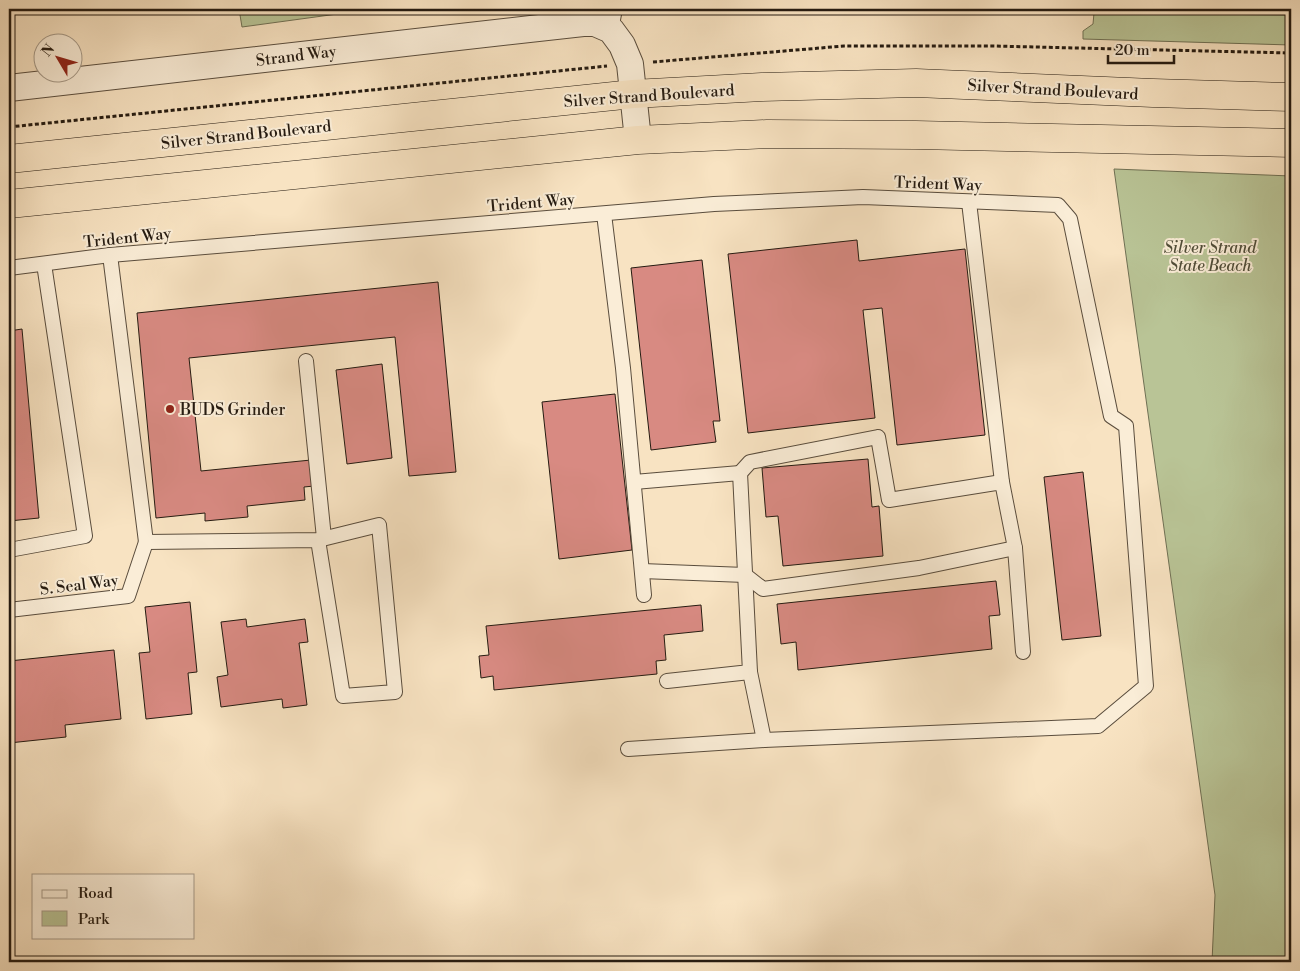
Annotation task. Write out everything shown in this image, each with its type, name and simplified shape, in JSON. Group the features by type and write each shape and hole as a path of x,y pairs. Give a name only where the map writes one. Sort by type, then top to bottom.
{"highway":[{"name":"Silver Strand Boulevard","path":"9,159 633,94 762,87 916,83 1291,97"},
{"path":"9,204 638,140 767,134 916,135 1291,143"}],"street":[{"name":"Strand Way","path":"9,88 583,23 595,24 613,19"},
{"path":"613,19 630,64 638,140"}],"lane":[{"name":"Trident Way","path":"9,268 110,256 714,204 863,198 1058,205 1070,219 1111,416 1126,426 1146,686 1098,726 764,740"},
{"path":"968,202 1002,482 1015,548 1023,652"},
{"path":"604,214 623,368 644,595"},
{"path":"110,256 146,542 321,539 379,525 395,692 343,696 321,539 306,361"},
{"path":"9,550 85,536 44,264"},
{"path":"634,482 740,473 750,462 878,437 889,500 1002,482"},
{"path":"628,749 764,740 750,672 740,473"},
{"name":"S. Seal Way","path":"9,610 128,596 146,542"},
{"path":"642,571 745,575 764,589 919,568 1015,548"},
{"path":"667,681 750,672"}],"green space":[{"path":"239,9 374,9 242,27"},
{"path":"1094,13 1291,15 1291,45 1083,39 1083,31 1093,24"},
{"name":"Silver Strand State Beach","path":"1114,169 1291,176 1291,962 1212,962 1215,895"}],"building":[{"path":"857,240 859,261 965,249 985,435 897,445 882,308 863,310 875,418 748,433 728,254"},
{"path":"702,260 720,421 713,421 716,442 651,450 631,268"},
{"name":"BUDS Grinder","path":"438,282 456,472 409,476 395,337 189,358 201,471 311,460 314,486 304,487 305,500 247,506 248,517 205,521 205,513 156,518 137,313"},
{"path":"22,329 39,518 9,521 9,331"},
{"path":"382,364 392,458 347,464 336,370"},
{"path":"615,394 632,550 559,559 542,402"},
{"path":"868,459 872,507 879,506 883,556 783,566 778,516 766,517 762,468"},
{"path":"1083,472 1101,636 1062,640 1044,477"},
{"path":"996,581 1000,615 989,616 992,649 798,670 796,642 781,644 777,604"},
{"path":"190,602 197,672 188,673 192,714 146,719 139,653 150,652 145,607"},
{"path":"701,605 703,631 664,635 666,660 656,661 657,674 494,690 493,676 481,678 479,656 489,655 486,626"},
{"path":"246,619 247,627 305,619 308,642 299,643 307,705 283,708 282,699 221,707 217,677 228,675 221,622"},
{"path":"114,650 121,719 65,725 66,737 9,743 9,661"}],"place":[{"name":"BUDS Grinder","path":"170,409"}]}
